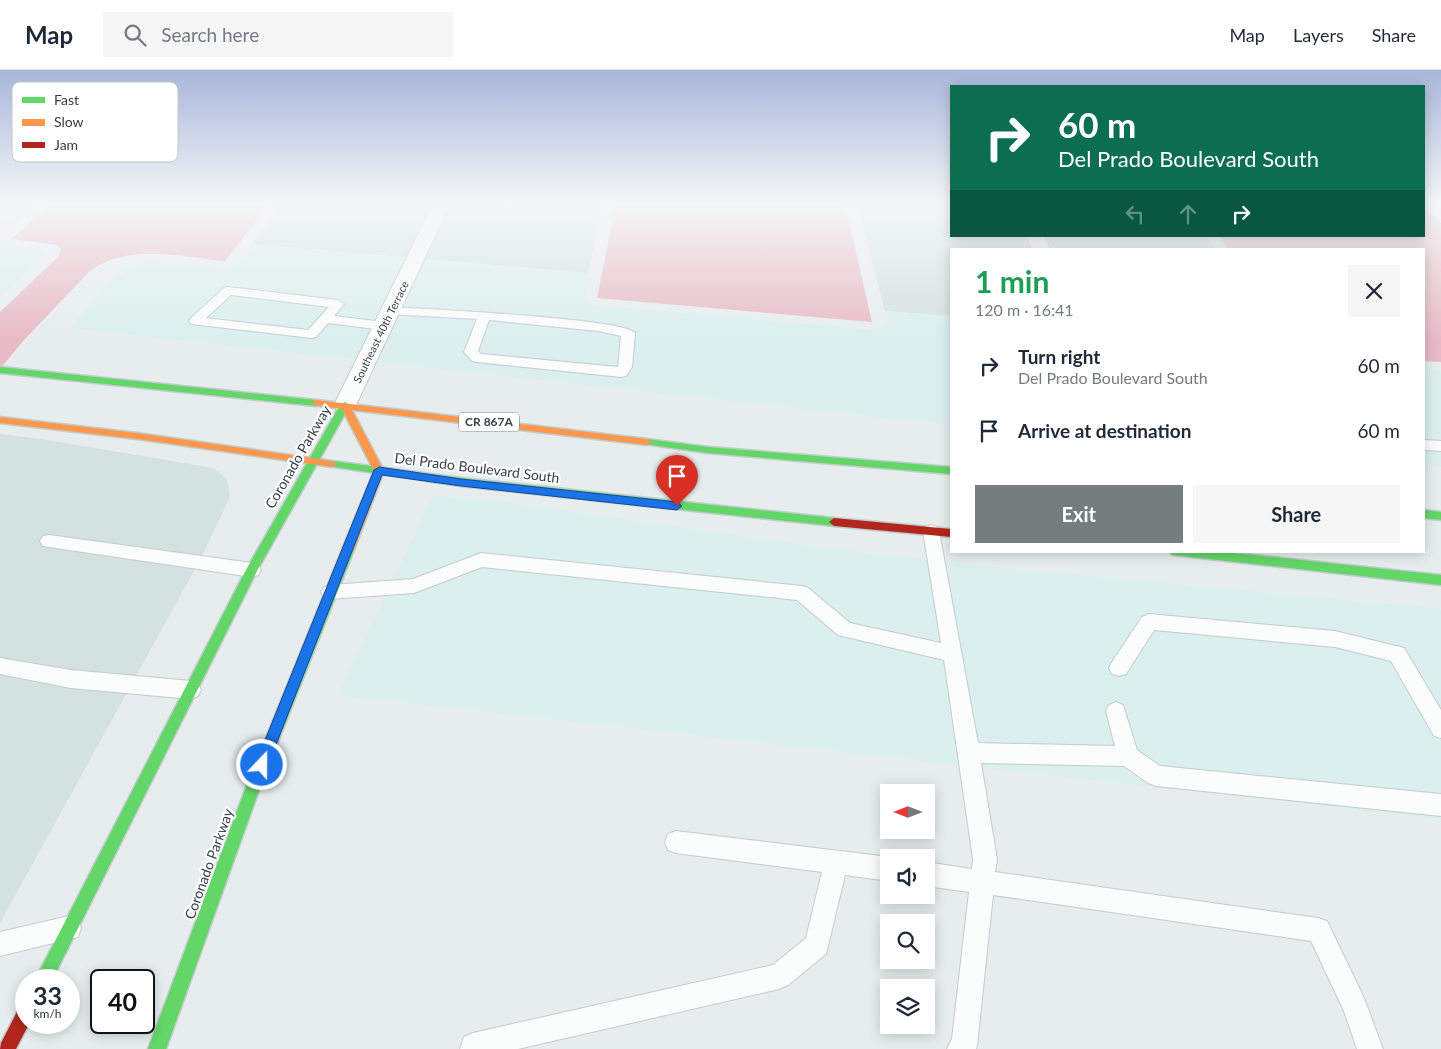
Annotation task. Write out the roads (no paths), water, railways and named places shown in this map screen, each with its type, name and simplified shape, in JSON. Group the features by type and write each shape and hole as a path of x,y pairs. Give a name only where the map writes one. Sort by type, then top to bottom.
{"main road":[{"name":"CR 867A","path":"0,370 345,405 708,450 950,471"},
{"name":"Coronado Parkway","path":"48,969 252,570 345,405"},
{"name":"Coronado Parkway","path":"157,1049 255,782 379,470 345,405"},
{"name":"Del Prado Boulevard South","path":"0,420 540,491 941,532"},
{"path":"1425,514 1441,516"},
{"path":"1191,553 1441,580"},
{"path":"7,1049 15,1033"}],"street":[{"name":"Southeast 40th Terrace","path":"345,405 420,250"}],"lane":[{"path":"324,319 338,304 228,291 196,320 311,334 324,319 485,316 598,328 628,333 625,367 621,373 478,358 471,352 476,335 485,316"},
{"path":"1425,445 1441,446"},
{"path":"941,532 952,654 985,859 967,1048"},
{"path":"49,540 252,570"},
{"path":"330,592 414,586 481,560 802,593 845,630 952,654"},
{"path":"1119,668 1148,622 1335,639 1397,654 1441,729"},
{"path":"0,666 71,679 191,690"},
{"path":"1116,711 1128,756"},
{"path":"968,753 1128,756 1156,776 1441,805"},
{"path":"676,842 880,868"},
{"path":"473,1049 473,1046 779,976 817,945 836,862"},
{"path":"935,875 1318,930 1355,1007 1370,1049"},
{"path":"0,944 69,928"}]}
